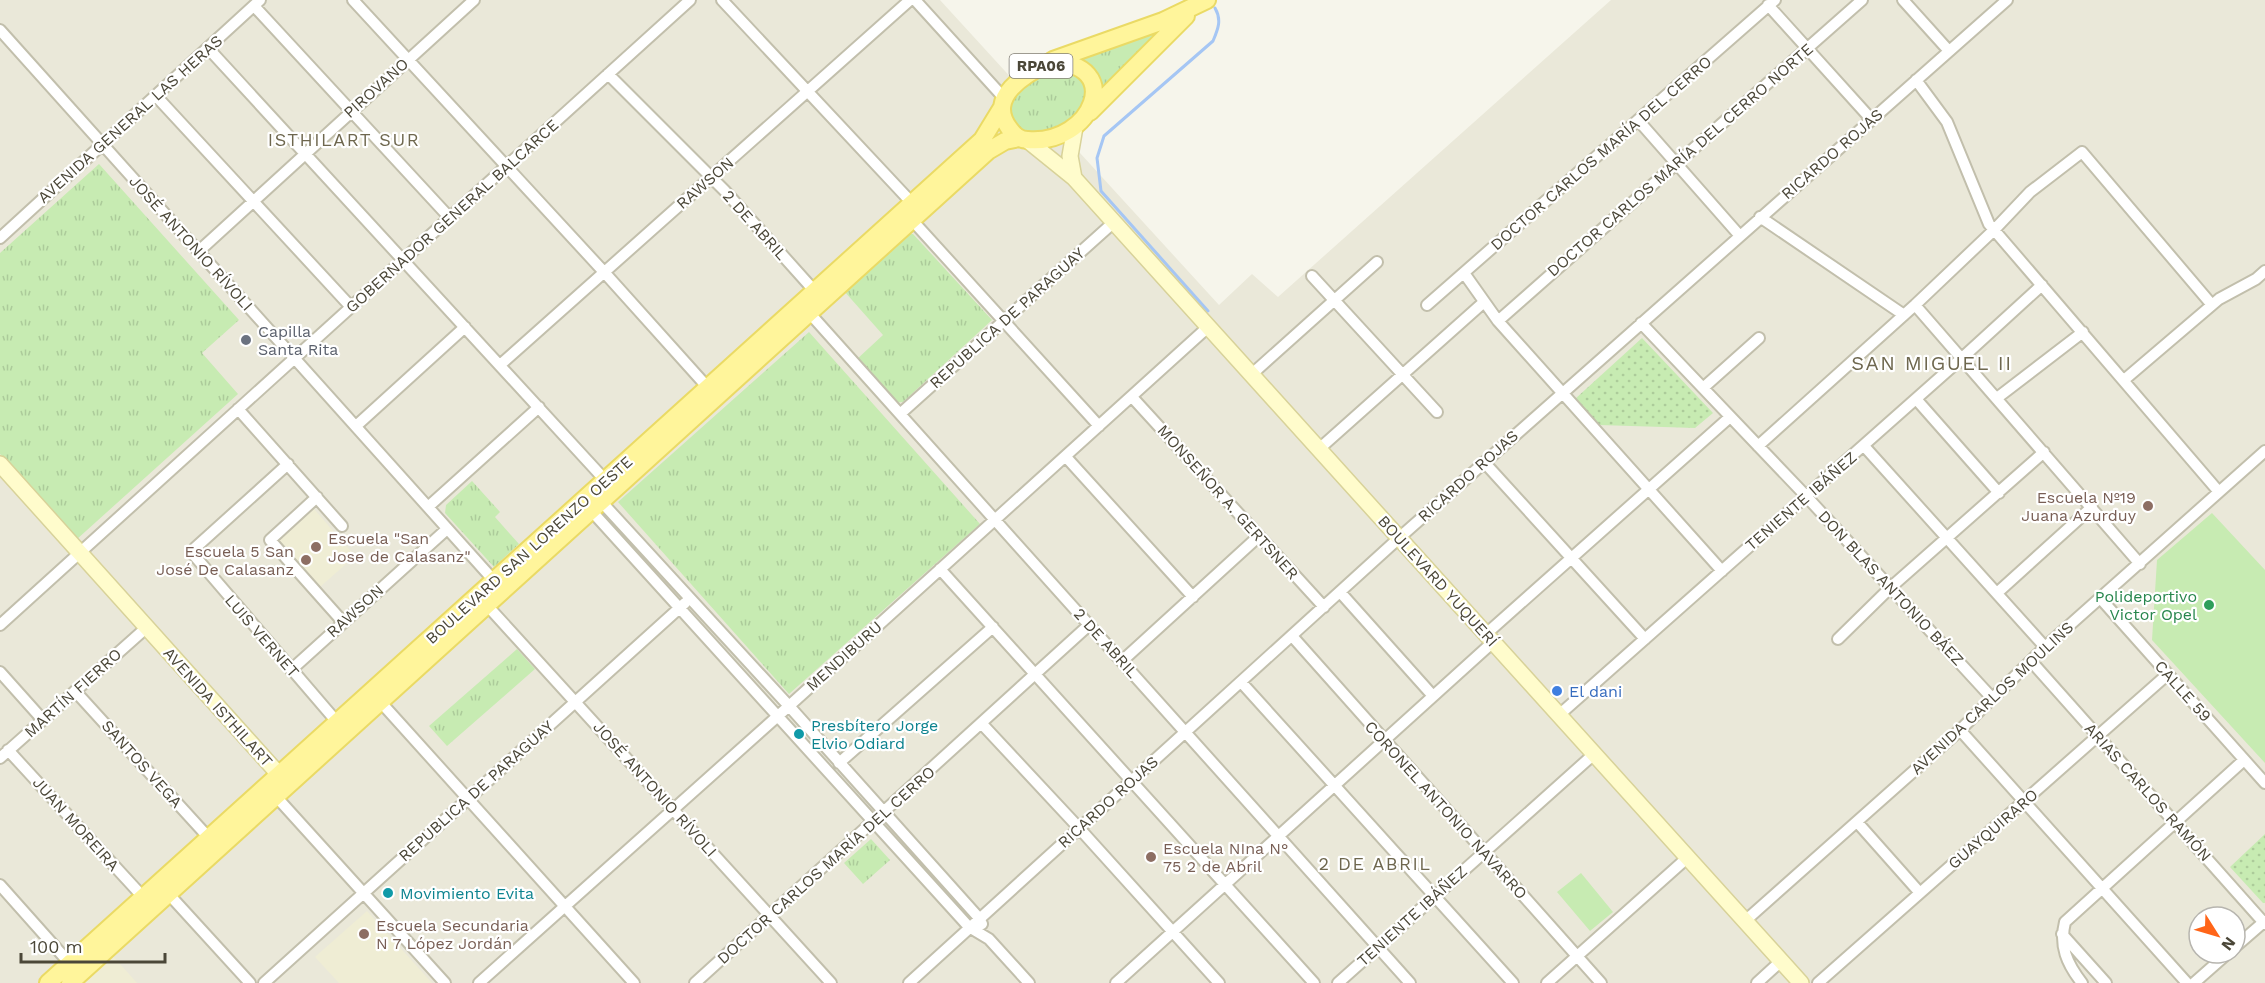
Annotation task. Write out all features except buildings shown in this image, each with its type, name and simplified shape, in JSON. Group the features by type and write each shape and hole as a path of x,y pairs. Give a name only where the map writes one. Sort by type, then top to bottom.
{"main road":[{"name":"RPA06","path":"1002,104 1011,88 1050,62 1163,21 1204,2"},
{"name":"RPA06","path":"1023,139 1055,136 1075,127 1173,26 1204,2"},
{"name":"RPA06","path":"1050,62 1065,62 1078,66 1088,75 1094,87 1089,113"},
{"path":"1002,104 1006,125 1023,139"},
{"name":"BOULEVARD SAN LORENZO OESTE","path":"48,983 73,973 164,888 278,795 376,696 912,211 982,140 1002,104"},
{"path":"1074,178 1070,156 1075,127"},
{"name":"BOULEVARD SAN LORENZO OESTE","path":"912,211 988,151 1005,141 1023,139"},
{"name":"BOULEVARD YUQUERÍ","path":"1023,139 1074,178 1801,983"},
{"name":"BOULEVARD SAN LORENZO OESTE","path":"592,501 605,480 712,393"},
{"name":"AVENIDA ISTHILART","path":"0,464 275,770 278,795"},
{"name":"BOULEVARD SAN LORENZO OESTE","path":"73,973 142,897 164,888 209,838 277,776 337,722 376,696"}],"street":[{"path":"353,0 604,272 712,393"},
{"name":"PIROVANO","path":"199,251 474,0"},
{"name":"GOBERNADOR GENERAL BALCARCE","path":"0,625 690,0"},
{"path":"722,0 808,92 1004,321 1099,426"},
{"name":"RAWSON","path":"500,365 910,0"},
{"path":"915,0 1002,104"},
{"name":"DOCTOR CARLOS MARÍA DEL CERRO NORTE","path":"1498,321 1862,0"},
{"path":"1903,0 1949,51"},
{"name":"RICARDO ROJAS","path":"909,983 1399,538 2007,0"},
{"path":"257,3 351,111 449,218"},
{"name":"AVENIDA GENERAL LAS HERAS","path":"0,238 257,3"},
{"path":"1772,3 1807,48 1871,120"},
{"name":"DOCTOR CARLOS MARÍA DEL CERRO","path":"1427,305 1772,3"},
{"name":"JOSÉ ANTONIO RÍVOLI","path":"0,30 4,43 199,251 498,586"},
{"path":"208,48 404,258 605,480"},
{"name":"2 DE ABRIL","path":"608,74 725,191 819,296"},
{"path":"1916,80 1947,122 1989,224 2219,492"},
{"path":"156,96 351,307"},
{"path":"1638,120 1740,236"},
{"path":"1758,446 1915,306 2030,192 2082,152 2212,305"},
{"path":"1760,218 1904,315"},
{"name":"REPUBLICA DE PARAGUAY","path":"900,414 1114,222"},
{"path":"1252,374 1377,262"},
{"path":"2124,380 2212,305 2265,271"},
{"path":"1464,273 1498,321 1722,571"},
{"path":"1312,276 1437,412"},
{"name":"TENIENTE IBÁÑEZ","path":"1559,715 1864,446 2042,285"},
{"path":"1319,449 1484,302"},
{"path":"1915,306 2140,564"},
{"name":"2 DE ABRIL","path":"805,308 1410,983"},
{"name":"DON BLAS ANTONIO BÁEZ","path":"1641,323 1806,496 1992,698"},
{"path":"356,426 465,327"},
{"name":"MENDIBURU","path":"478,983 778,716 1208,327"},
{"path":"1997,398 2083,332"},
{"path":"1703,388 1759,338"},
{"name":"MONSEÑOR A. GERTSNER","path":"1132,397 1323,607"},
{"path":"1916,399 1999,493"},
{"path":"428,507 538,407"},
{"path":"238,409 342,526"},
{"path":"1119,982 1433,696 1571,558 1730,417"},
{"path":"1864,446 2045,647"},
{"name":"AVENIDA CARLOS MOULINS","path":"1745,921 1960,730 2045,647 2265,451"},
{"path":"1838,639 1890,588 2044,452"},
{"path":"1066,457 1193,597"},
{"path":"1484,462 1645,639"},
{"name":"LUIS VERNET","path":"288,464 193,552 194,556 337,722"},
{"path":"317,497 270,540 343,622"},
{"path":"592,501 690,599 789,706 979,918 989,939"},
{"path":"592,501 680,608 969,927 989,939 1029,983"},
{"path":"1996,593 2092,507"},
{"name":"RAWSON","path":"291,670 447,529"},
{"path":"1122,662 1259,536"},
{"path":"940,569 1314,983"},
{"path":"1340,592 1433,696"},
{"name":"REPUBLICA DE PARAGUAY","path":"264,983 690,599"},
{"name":"CALLE 59","path":"2101,599 2265,783"},
{"name":"JOSÉ ANTONIO RÍVOLI","path":"482,601 831,983"},
{"name":"DOCTOR CARLOS MARÍA DEL CERRO","path":"695,983 1089,625"},
{"path":"839,763 993,627"},
{"name":"MARTÍN FIERRO","path":"4,754 146,628"},
{"name":"CORONEL ANTONIO NAVARRO","path":"1292,636 1601,983"},
{"name":"ARIAS CARLOS RAMÓN","path":"2031,661 2264,922"},
{"path":"0,672 42,719"},
{"name":"GUAYQUIRARO","path":"1818,983 2168,674"},
{"path":"1241,682 1513,983"},
{"name":"SANTOS VEGA","path":"75,691 209,838"},
{"path":"376,696 634,983"},
{"path":"982,724 1080,828 1219,983"},
{"path":"1960,730 2187,983"},
{"name":"JUAN MOREIRA","path":"4,754 142,897"},
{"name":"TENIENTE IBÁÑEZ","path":"1338,983 1594,754"},
{"path":"2082,983 2064,955 2062,934 2065,922 2244,760"},
{"path":"278,795 281,802 445,983"},
{"path":"1857,822 1920,893"},
{"path":"1546,983 1687,858"},
{"path":"0,885 73,973"},
{"path":"164,888 250,983"},
{"path":"2247,937 2264,922"},
{"path":"2062,934 2106,983"},
{"path":"1757,983 1781,961"},
{"path":"2194,983 2207,979 2218,965"}],"shaded area":[{"path":"0,0 940,0 1219,305 1252,274 1278,297 1611,0 2265,0 2265,983 0,983"},
{"name":"Escuela \"San Jose de Calasanz\"","path":"314,509 355,556 320,587 279,541"},
{"name":"Escuela Secundaria N 7 López Jordán","path":"367,911 432,983 339,983 315,957"},
{"path":"112,955 137,983 81,983"}],"green space":[{"path":"1158,28 1161,34 1102,95 1076,59"},
{"path":"1049,68 1079,74 1090,90 1086,110 1056,130 1033,135 1018,128 1009,115 1009,95"},
{"path":"99,164 239,320 202,353 238,394 76,540 0,454 0,253"},
{"path":"909,234 913,234 992,320 903,402 893,403 856,360 883,335 844,291"},
{"path":"809,332 980,524 789,694 618,502"},
{"path":"1642,338 1713,413 1695,428 1599,425 1575,399"},
{"path":"472,481 500,512 495,517 519,544 494,567 445,513 446,505"},
{"name":"Polideportivo Victor Opel","path":"2212,513 2265,570 2265,763 2152,640 2157,560"},
{"path":"517,649 535,669 447,746 429,726"},
{"path":"2265,834 2265,903 2263,903 2230,867"},
{"path":"871,839 890,860 863,884 844,863"},
{"path":"1581,873 1613,912 1590,931 1557,892"}],"waterway":[{"path":"1208,311 1101,191 1097,158 1104,136 1213,41 1219,21 1215,8"}],"place":[{"name":"Capilla Santa Rita","path":"246,340"},
{"name":"Escuela Nº19 Juana Azurduy","path":"2148,506"},
{"name":"Escuela \"San Jose de Calasanz\"","path":"316,547"},
{"name":"Escuela 5 San José De Calasanz","path":"306,560"},
{"name":"Polideportivo Victor Opel","path":"2209,605"},
{"name":"El dani","path":"1557,691"},
{"name":"Presbítero Jorge Elvio Odiard","path":"799,734"},
{"name":"Escuela NIna N° 75 2 de Abril","path":"1151,857"},
{"name":"Movimiento Evita","path":"388,893"},
{"name":"Escuela Secundaria N 7 López Jordán","path":"364,934"}],"district":[{"name":"ISTHILART SUR","path":"344,139"},
{"name":"SAN MIGUEL II","path":"1932,363"},
{"name":"2 DE ABRIL","path":"1375,863"}]}
